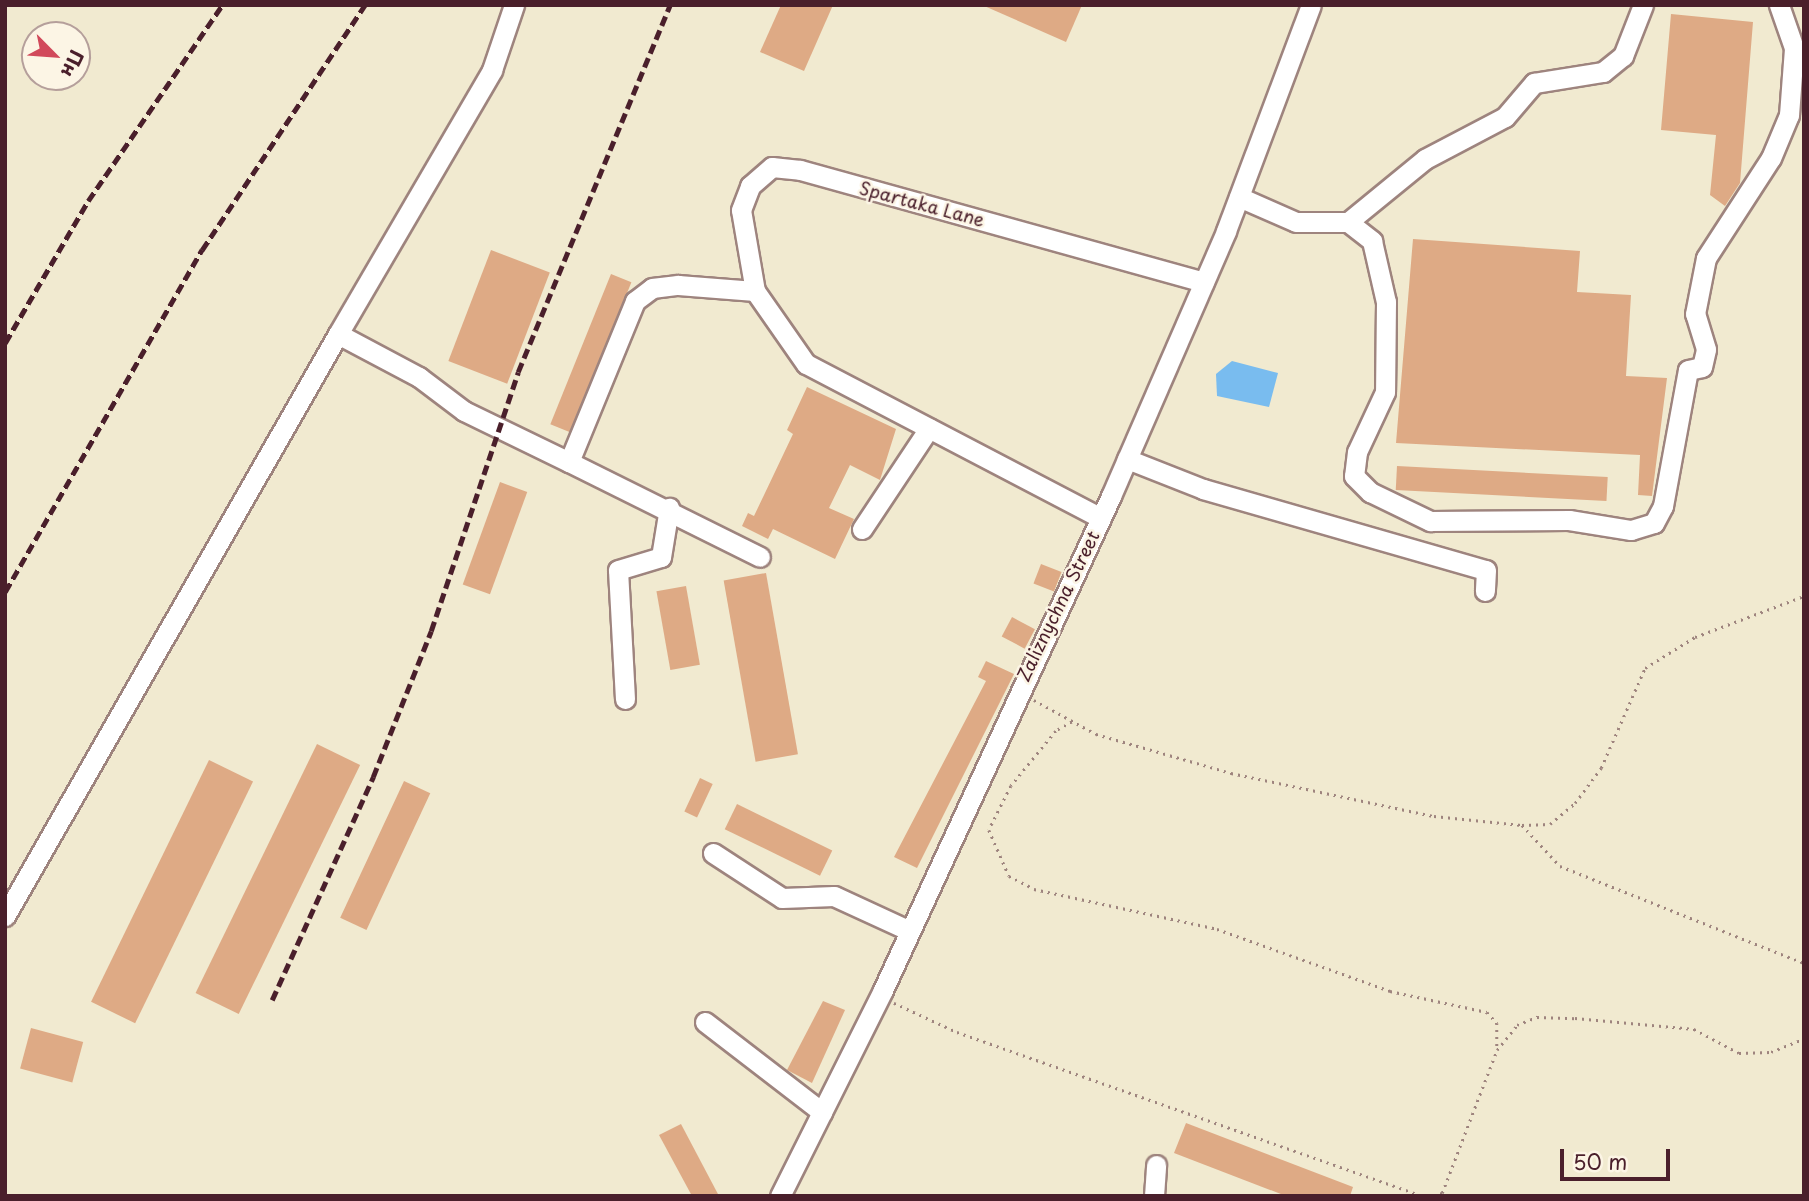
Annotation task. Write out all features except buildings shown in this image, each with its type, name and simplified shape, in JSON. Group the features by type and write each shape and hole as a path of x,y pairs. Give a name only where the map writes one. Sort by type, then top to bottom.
{"street":[{"path":"5,916 492,70 514,5"},
{"name":"Zaliznychna Street","path":"780,1196 884,990 908,930 1015,696 1101,518 1239,197 1311,5"},
{"path":"1239,197 1296,222 1348,222 1425,159 1505,117 1534,83 1603,72 1623,56 1643,5"},
{"path":"1348,222 1371,241 1386,302 1385,393 1357,452 1354,476 1370,492 1430,521 1569,520 1631,530 1654,523 1663,506 1688,370 1702,367 1706,349 1695,314 1706,258 1771,158 1788,115 1794,48 1779,5"},
{"name":"Spartaka Lane","path":"755,291 741,210 750,186 772,167 1204,282"},
{"path":"569,462 635,301 652,288 678,285 755,291 806,364 1101,518"},
{"path":"338,334 419,377 464,411 668,508 760,557"},
{"path":"863,529 929,428"},
{"path":"1127,459 1203,489 1486,570 1485,591"},
{"path":"625,699 618,570 661,558 668,508"},
{"path":"713,853 782,898 834,896 908,930"},
{"path":"705,1022 822,1112"},
{"path":"1154,1196 1156,1165"}],"path":[{"path":"1015,696 1139,748 1347,800 1522,825 1550,824 1575,803 1601,768 1645,668 1695,637 1804,597"},
{"path":"1076,723 1067,720 1010,786 989,830 1009,876 1034,889 1217,929 1390,991 1487,1012 1497,1023 1497,1050"},
{"path":"1522,825 1560,866 1804,963"},
{"path":"884,990 895,1005 957,1032 1424,1196"},
{"path":"1434,1196 1442,1193 1497,1050 1517,1025 1537,1017 1694,1029 1739,1053 1771,1052 1804,1040"}],"water":[{"path":"1232,361 1278,373 1269,407 1217,396 1216,374"}],"railway":[{"path":"5,343 88,201 222,5"},
{"path":"5,592 202,250 365,5"},
{"path":"272,1000 373,777 431,631 518,372 670,5"}]}
